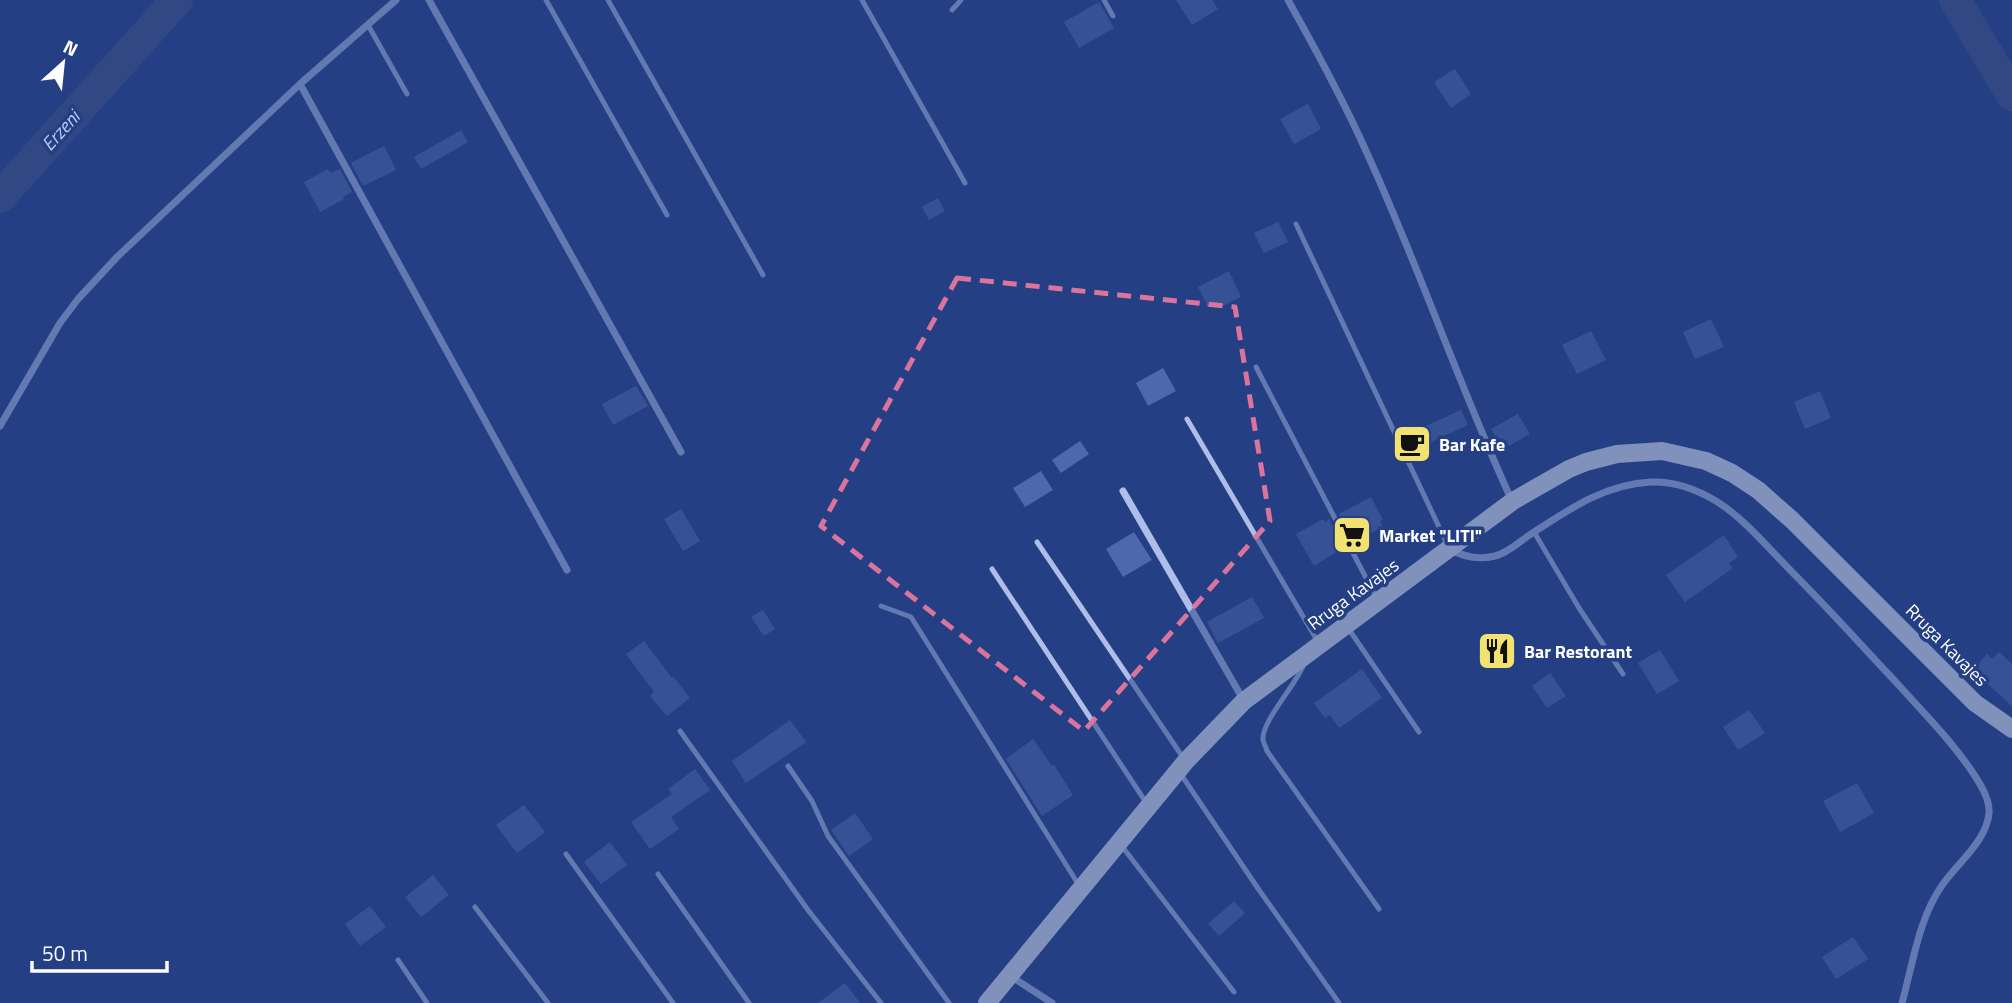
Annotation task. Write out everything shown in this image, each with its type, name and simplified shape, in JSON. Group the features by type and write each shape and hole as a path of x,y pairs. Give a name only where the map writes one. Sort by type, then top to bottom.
{"main road":[{"name":"Rruga Kavajes","path":"987,1003 1182,766 1244,702 1513,501 1569,469 1617,454 1662,451 1693,457 1720,466 1746,481 1772,502 1975,703 2012,729"}],"street":[{"path":"0,426 60,323 117,257 300,84 396,0"},
{"path":"429,0 681,452"},
{"path":"1289,1 1367,152 1474,415 1513,501"},
{"path":"300,84 568,570"},
{"path":"1449,549 1463,556 1482,559 1499,555 1577,505 1601,493 1623,486 1670,482 1705,495 1735,516 1819,599 1951,743 1987,797 1989,814 1981,834 1929,905 1902,1003"},
{"path":"1123,491 1244,702"},
{"path":"1010,976 1052,1003"}],"lane":[{"path":"546,0 667,215"},
{"path":"608,0 762,275"},
{"path":"862,0 965,183"},
{"path":"952,10 961,0"},
{"path":"1104,0 1113,16"},
{"path":"368,25 407,94"},
{"path":"1296,224 1449,549"},
{"path":"1256,367 1378,602"},
{"path":"1187,419 1313,650 1293,687 1265,728 1263,739 1267,751 1379,908"},
{"path":"1534,532 1623,674"},
{"path":"1037,542 1257,887 1339,1003"},
{"path":"992,569 1149,806"},
{"path":"881,607 911,617 1082,890"},
{"path":"1346,625 1419,732"},
{"path":"680,731 808,910 881,1003"},
{"path":"788,766 812,801 828,836 949,1003"},
{"path":"1119,843 1234,992"},
{"path":"566,854 673,1003"},
{"path":"658,874 749,1003"},
{"path":"475,907 548,1003"},
{"path":"398,960 427,1003"}],"highlighted area":[{"path":"957,278 1235,307 1270,521 1084,731 821,526"}],"building":[{"path":"1176,0 1212,0 1218,9 1192,25"},
{"path":"1099,2 1114,28 1079,48 1064,22"},
{"path":"1455,69 1471,94 1451,108 1434,82"},
{"path":"1308,104 1321,129 1294,144 1280,119"},
{"path":"461,130 468,142 421,169 414,157"},
{"path":"384,146 396,170 363,186 351,163"},
{"path":"328,169 331,173 340,169 352,192 320,212 304,182"},
{"path":"938,198 945,211 929,220 922,207"},
{"path":"1278,222 1288,242 1264,253 1254,233"},
{"path":"1229,271 1241,297 1219,308 1217,303 1208,307 1198,287"},
{"path":"1711,319 1724,347 1695,359 1683,332"},
{"path":"1591,331 1606,360 1577,374 1562,345"},
{"path":"1163,368 1176,391 1148,406 1136,383"},
{"path":"636,386 648,406 613,425 602,404"},
{"path":"1820,391 1831,418 1805,429 1794,402"},
{"path":"1461,410 1468,425 1409,452 1402,437"},
{"path":"1518,414 1530,434 1503,449 1491,429"},
{"path":"1080,441 1089,454 1061,473 1052,460"},
{"path":"1041,471 1053,490 1025,507 1013,488"},
{"path":"1371,497 1383,520 1380,521 1383,527 1353,542 1339,514"},
{"path":"681,509 700,541 683,551 664,519"},
{"path":"1323,519 1325,522 1329,519 1344,547 1314,566 1296,534"},
{"path":"1134,532 1152,560 1123,577 1106,549"},
{"path":"1724,535 1738,557 1729,563 1733,568 1685,602 1666,575"},
{"path":"1252,597 1264,618 1218,643 1207,622"},
{"path":"763,610 775,629 764,636 751,617"},
{"path":"644,641 690,698 667,716 650,696 654,692 626,654"},
{"path":"1660,650 1679,681 1657,694 1638,663"},
{"path":"1999,652 2012,664 2012,706 1982,679 1984,676 1975,668 1987,654 1992,659"},
{"path":"1362,669 1382,698 1339,728 1330,715 1325,718 1314,703"},
{"path":"1550,673 1566,696 1547,708 1532,686"},
{"path":"1749,710 1765,733 1738,750 1723,727"},
{"path":"790,720 806,742 746,783 732,761"},
{"path":"1033,739 1073,795 1042,816 1006,759"},
{"path":"695,769 710,790 671,817 679,829 650,849 631,822 672,794 668,789"},
{"path":"1857,783 1874,813 1840,832 1823,801"},
{"path":"524,805 545,832 517,853 496,825"},
{"path":"855,813 873,839 849,856 831,830"},
{"path":"610,842 627,865 601,884 584,862"},
{"path":"433,875 449,895 421,917 405,897"},
{"path":"1234,901 1245,913 1219,936 1208,924"},
{"path":"370,906 386,927 360,946 345,924"},
{"path":"1853,937 1868,959 1836,979 1822,957"},
{"path":"845,983 860,1003 818,1003"}],"waterway":[{"name":"Erzeni","path":"0,197 177,0"},
{"name":"Erzeni","path":"1955,0 2012,95"}],"place":[{"name":"Bar Kafe","path":"1412,444"},
{"name":"Market \"LITI\"","path":"1352,535"},
{"name":"Bar Restorant","path":"1497,651"}]}
